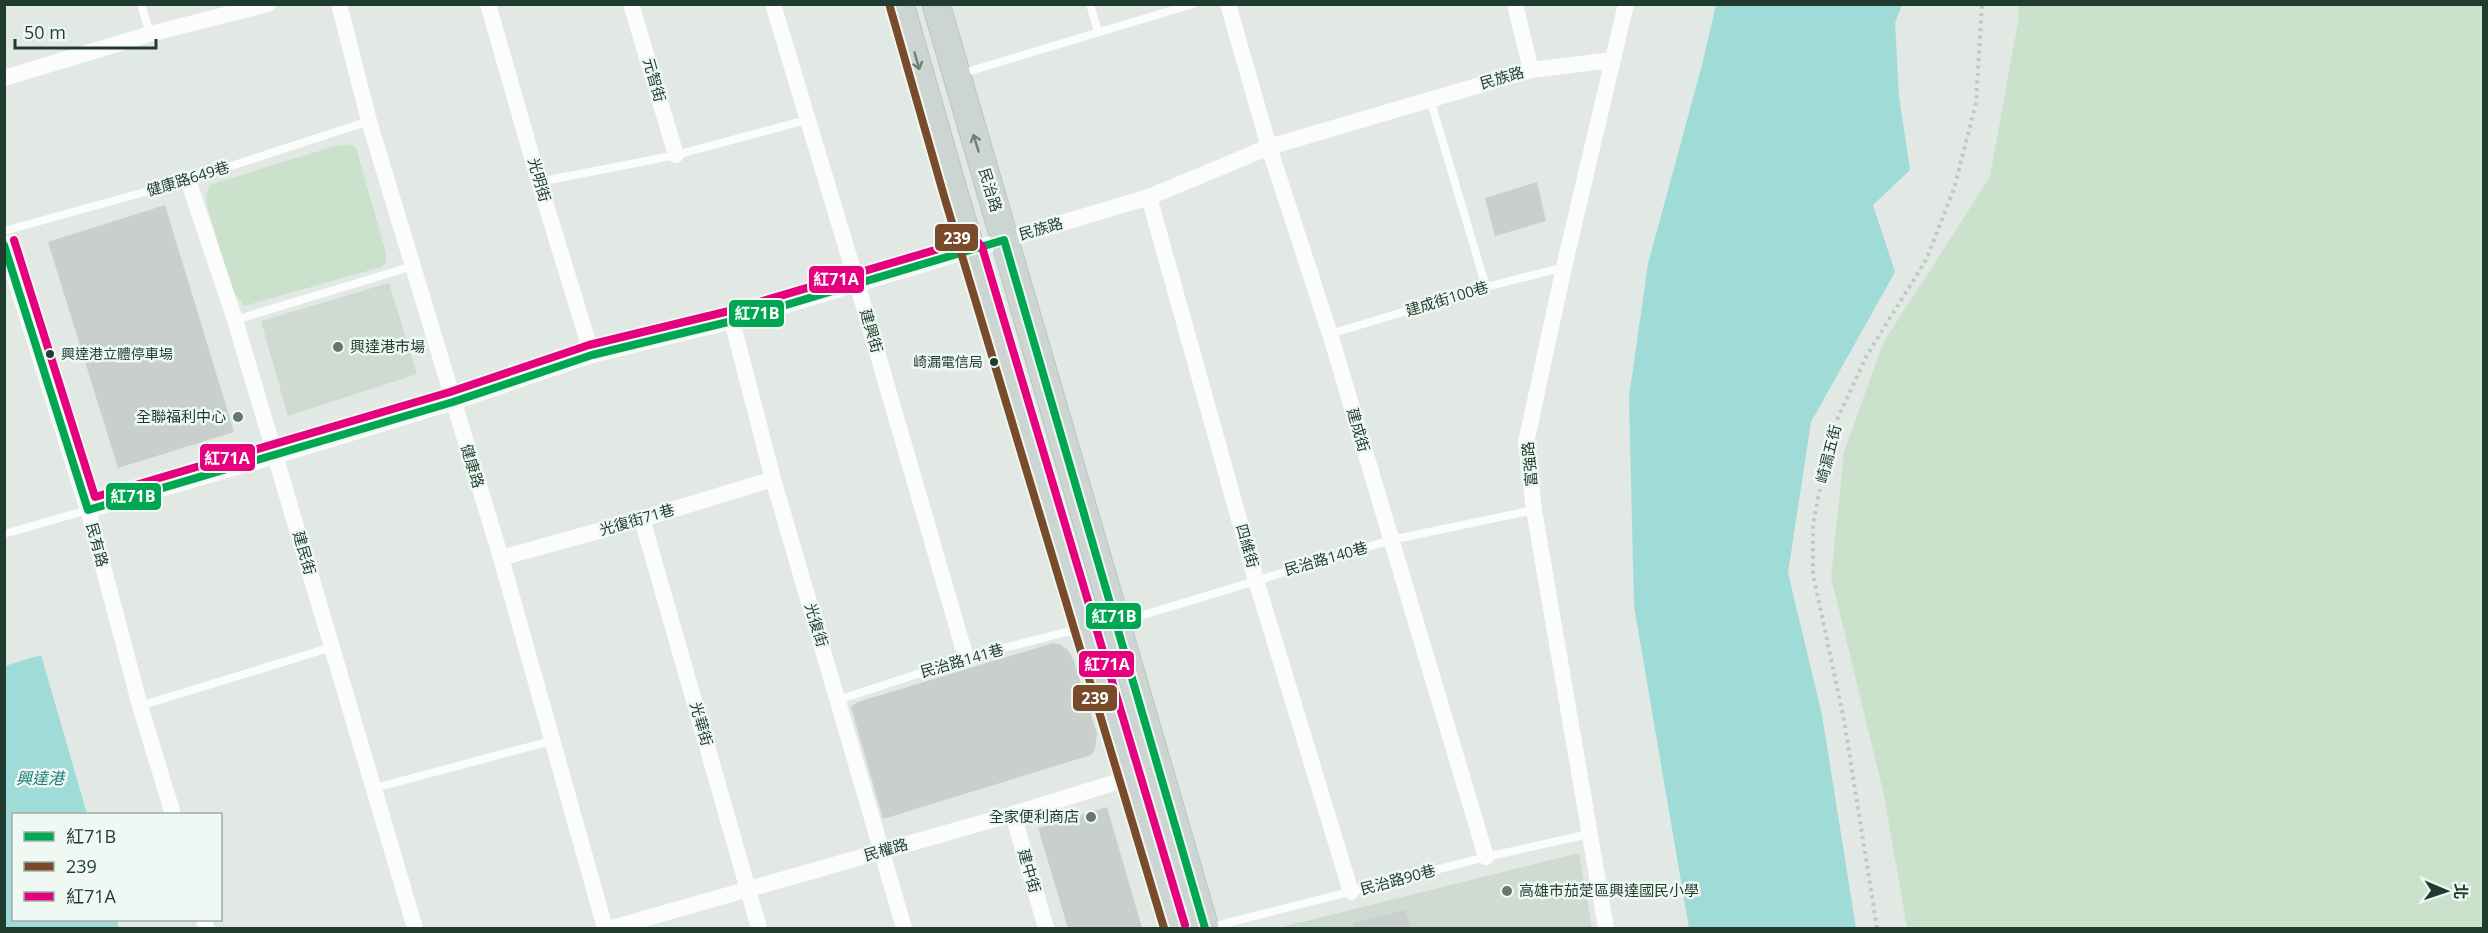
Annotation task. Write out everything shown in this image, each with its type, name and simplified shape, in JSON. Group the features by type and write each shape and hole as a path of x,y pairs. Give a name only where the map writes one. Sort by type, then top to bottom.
{"main road":[{"path":"900,4 1174,928"},
{"name":"民治路","path":"936,4 1206,928"}],"street":[{"path":"4,78 150,34 268,4"},
{"name":"健康路","path":"339,4 369,121 501,558 605,928"},
{"name":"光明街","path":"488,4 592,356"},
{"name":"元智街","path":"632,4 676,155"},
{"name":"建興街","path":"773,4 966,658"},
{"name":"建成街","path":"1228,4 1269,147 1330,334 1486,857"},
{"path":"1515,4 1531,70"},
{"name":"富強路","path":"1606,928 1534,510 1526,443 1564,267 1626,4"},
{"name":"民族路","path":"88,510 453,402 592,356 732,321 1149,197 1269,147 1430,99 1531,70 1612,60"},
{"name":"建民街","path":"188,180 235,320 415,928"},
{"name":"四維街","path":"1149,197 1256,580 1352,892"},
{"name":"民有路","path":"4,243 88,510 172,813"},
{"name":"光復街","path":"732,321 773,479 904,928"},
{"name":"光復街71巷","path":"501,558 642,519 773,479"},
{"name":"光華街","path":"642,519 759,928"},
{"name":"民權路","path":"612,928 749,891 1159,769"},
{"name":"建中街","path":"1012,814 1046,928"}],"lane":[{"path":"141,4 150,34"},
{"path":"1090,4 1098,32"},
{"path":"956,76 1192,4"},
{"path":"1430,99 1486,287"},
{"path":"539,182 676,155 806,120"},
{"name":"健康路649巷","path":"4,231 188,180 369,121"},
{"path":"235,320 413,266"},
{"name":"建成街100巷","path":"1330,334 1486,287 1564,267"},
{"path":"4,534 88,510"},
{"name":"民治路140巷","path":"1087,632 1391,540 1534,510"},
{"name":"民治路141巷","path":"838,700 966,658 1066,632 1087,632"},
{"path":"141,706 332,647"},
{"path":"375,788 551,741"},
{"name":"民治路90巷","path":"1206,928 1486,857 1590,834"}],"path":[{"name":"崎漏五街","path":"1877,928 1844,720 1813,574 1813,524 1831,433 1867,355 1926,260 1954,189 1976,103 1982,4"}],"shaded area":[{"name":"興達港市場","path":"389,283 417,374 288,416 261,321"},
{"name":"高雄市茄萣區興達國民小學","path":"1579,853 1592,928 1278,928"}],"green space":[{"path":"2018,5 2483,5 2483,928 1907,928 1884,795 1831,577 1844,452 1883,343 1990,177 2019,16"},
{"path":"351,144 356,148 386,253 386,263 381,267 244,306 233,291 207,206 206,195 209,185 332,147"}],"water":[{"path":"1716,5 1902,5 1895,23 1899,96 1910,170 1873,205 1895,272 1811,422 1788,573 1822,715 1856,928 1689,928 1634,606 1629,397 1648,264"},
{"name":"興達港","path":"41,655 87,813 12,813 12,921 117,921 119,928 5,928 5,666"}],"building":[{"path":"1537,182 1546,221 1495,236 1485,198"},
{"path":"165,205 234,432 118,468 48,242"},
{"path":"1053,643 1060,644 1068,650 1073,659 1097,734 1095,749 1091,755 883,819 851,707 858,702"},
{"path":"1107,807 1142,928 1068,928 1038,828"},
{"path":"1405,910 1411,928 1354,928 1353,923"}],"transit line":[{"name":"239","path":"890,7 944,196 1164,928"},
{"name":"紅71A","path":"14,240 95,497 450,392 589,345 729,311 969,240 977,241 982,247 1185,925"},
{"name":"紅71B","path":"4,245 88,510 453,402 592,355 732,321 1004,240 1205,928"}],"place":[{"name":"興達港市場","path":"338,347"},
{"name":"興達港立體停車場","path":"50,354"},
{"name":"崎漏電信局","path":"994,362"},
{"name":"全聯福利中心","path":"238,417"},
{"name":"全家便利商店","path":"1091,817"},
{"name":"高雄市茄萣區興達國民小學","path":"1507,891"}]}
